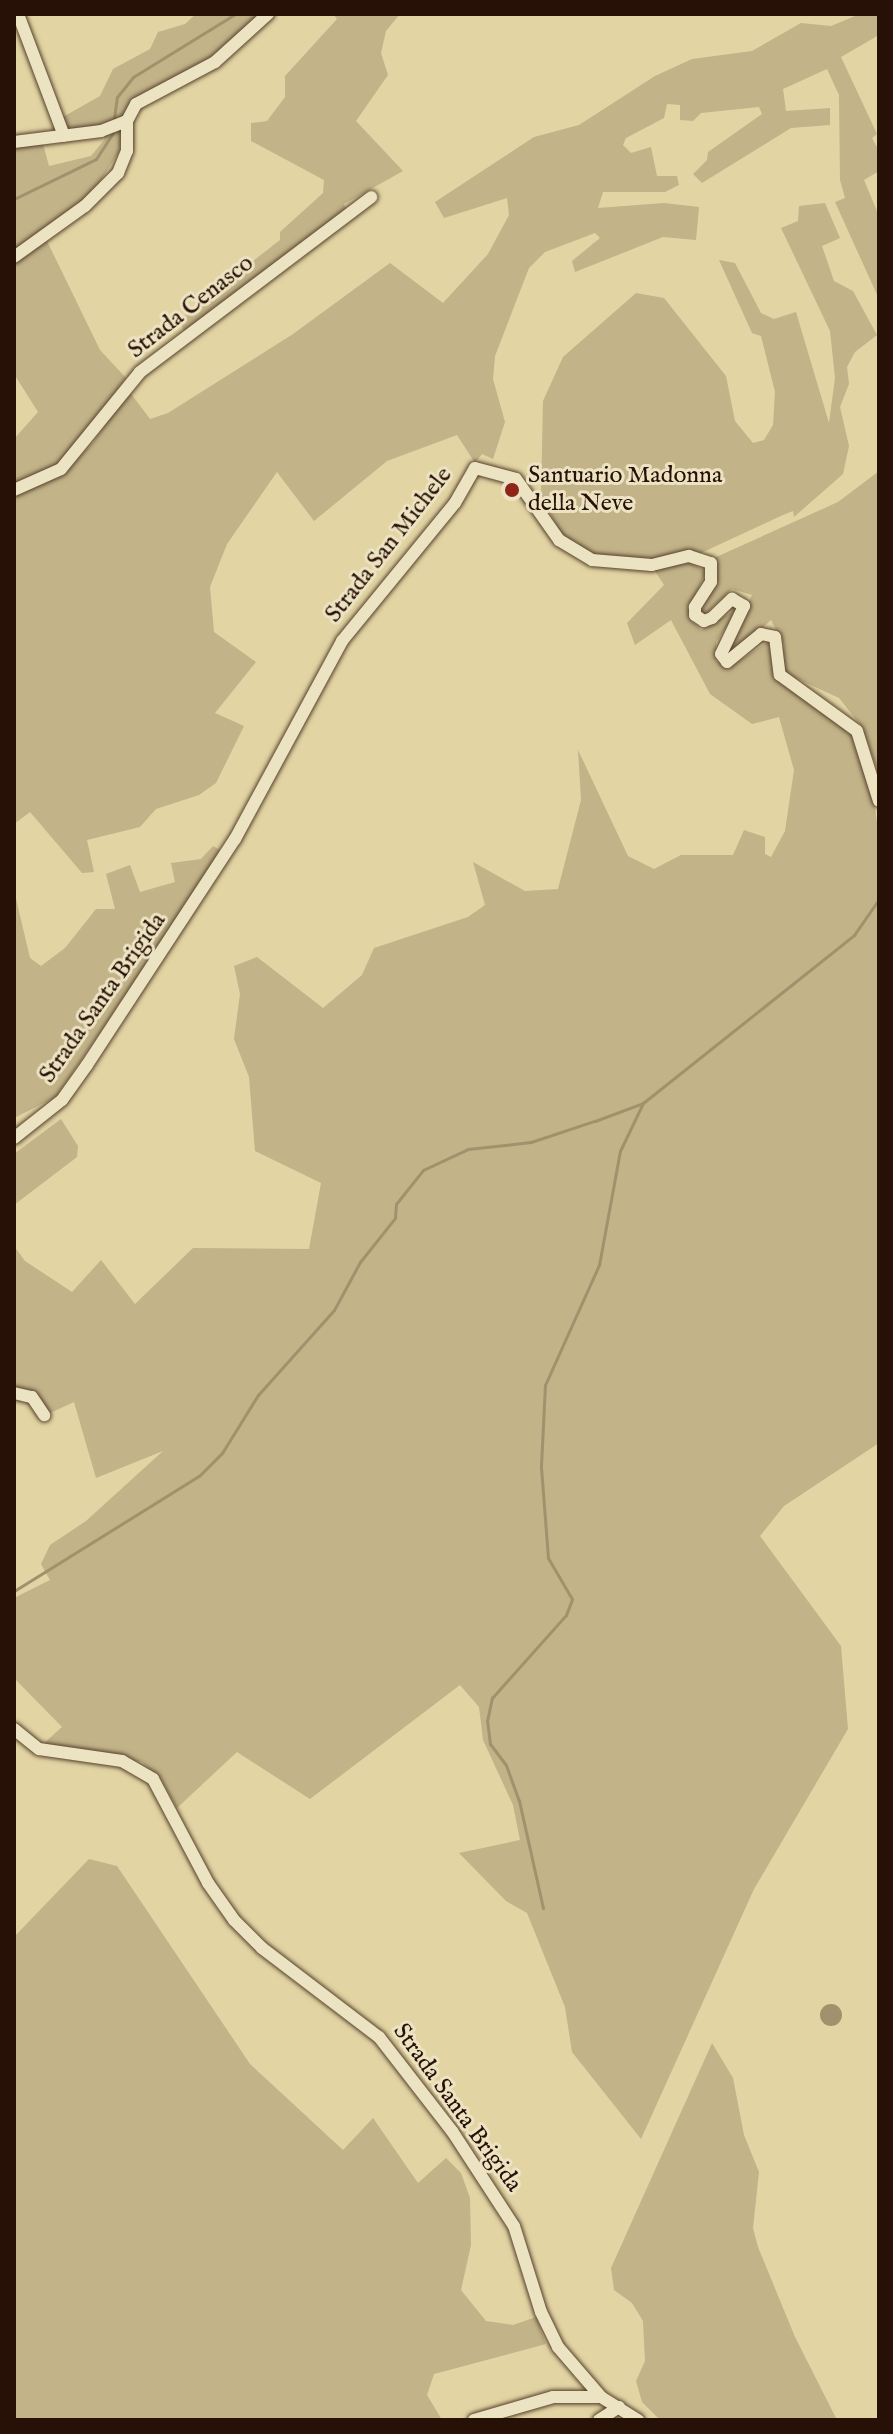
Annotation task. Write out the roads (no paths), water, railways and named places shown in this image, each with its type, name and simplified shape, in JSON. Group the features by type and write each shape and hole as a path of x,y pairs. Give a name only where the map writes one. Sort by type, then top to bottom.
{"street":[{"path":"18,14 64,136"},
{"path":"14,257 105,190 127,151 127,121 136,104 215,62 268,14"},
{"path":"14,142 64,136 127,121"},
{"name":"Strada Cenasco","path":"14,490 61,469 83,449 140,372 371,197"},
{"name":"Strada San Michele","path":"190,912 342,641 455,503 475,468 516,479 559,540 592,560 652,565 689,556 711,563 711,582 695,607 695,615 704,621 712,618 732,599 744,606 721,654 727,662 761,634 775,637 780,675 857,731 879,801"},
{"name":"Strada Santa Brigida","path":"14,1138 62,1100 147,967 190,912"},
{"path":"14,1393 32,1397 44,1415"},
{"name":"Strada Santa Brigida","path":"14,1729 39,1749 122,1761 153,1779 208,1883 234,1920 262,1948 379,2037 452,2131 514,2226 541,2312 558,2347 601,2397 638,2420"},
{"path":"474,2420 553,2397 601,2397"},
{"path":"599,2420 619,2407"}],"waterway":[{"path":"114,118 117,97 133,77 235,14"},
{"path":"14,199 96,159 113,133"},
{"path":"595,1121 643,1103 854,935 879,899"},
{"path":"543,1908 519,1801 506,1765 490,1744 487,1721 492,1698 566,1615 572,1599 548,1558 541,1466 545,1385 599,1265 620,1151 643,1103"},
{"path":"14,1591 199,1476 222,1453 258,1395 334,1310 360,1262 395,1218 396,1204 423,1170 468,1149 531,1142 594,1121"}],"place":[{"name":"Santuario Madonna della Neve","path":"512,490"}]}
